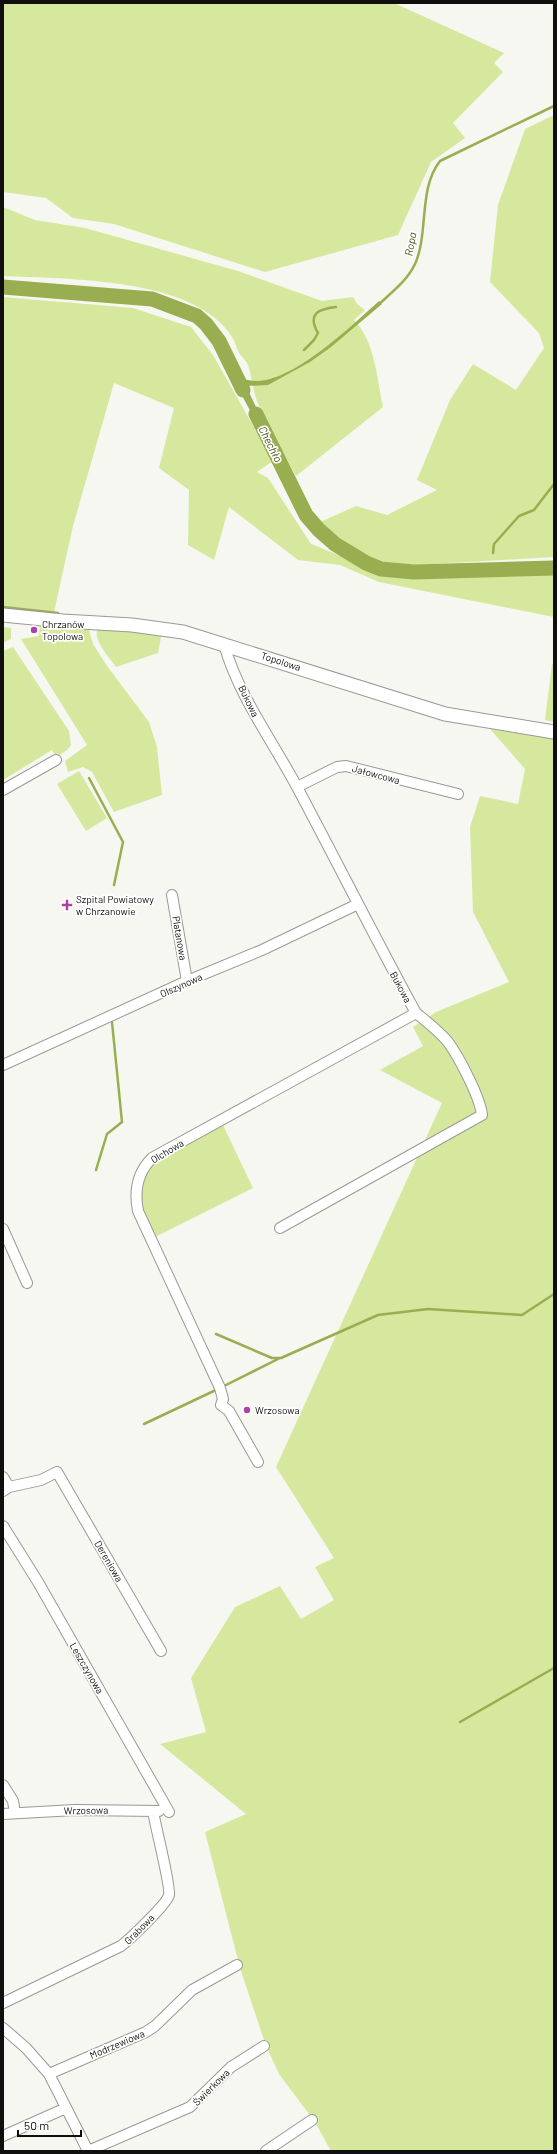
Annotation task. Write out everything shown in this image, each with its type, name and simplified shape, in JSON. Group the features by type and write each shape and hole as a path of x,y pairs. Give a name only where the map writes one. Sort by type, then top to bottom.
{"street":[{"name":"Topolowa","path":"3,615 163,629 224,644 444,714 554,732"},
{"name":"Bukowa","path":"224,644 252,710 297,787 416,1013 449,1043 481,1103 482,1115 280,1228"},
{"path":"3,790 56,760"},
{"name":"Jałowcowa","path":"297,787 337,767 346,766 458,794"},
{"name":"Platanowa","path":"172,895 188,981"},
{"name":"Olszynowa","path":"3,1065 188,981 262,950 358,904"},
{"name":"Olchowa","path":"258,1462 229,1411 221,1405 223,1399 220,1388 138,1211 136,1191 140,1172 152,1158 416,1013"},
{"path":"3,1229 27,1283"},
{"name":"Dereniowa","path":"6,1489 41,1480 57,1472 161,1650"},
{"path":"3,1476 6,1489"},
{"name":"Leszczynowa","path":"3,1526 38,1582 169,1812"},
{"path":"3,1785 12,1801 15,1813"},
{"name":"Wrzosowa","path":"3,1814 74,1810 153,1810 169,1812"},
{"name":"Grabowa","path":"3,2002 121,1946 140,1929 168,1898 169,1884 153,1810"},
{"name":"Modrzewiowa","path":"49,2074 146,2032 155,2026 192,1990 237,1965"},
{"path":"3,2028 26,2048 49,2074 88,2151"},
{"name":"Świerkowa","path":"88,2151 190,2107 231,2067 264,2046"},
{"path":"3,2136 66,2108"},
{"path":"266,2151 312,2120"}],"shaded area":[{"path":"3,3 394,3 504,53 494,63 503,72 453,123 465,138 431,162 398,235 265,272 114,224 73,218 46,198 3,192"},
{"path":"554,115 554,557 417,565 375,561 318,523 356,506 387,515 437,490 417,480 450,400 473,364 516,390 544,348 539,333 490,282 498,205 525,129"},
{"path":"3,207 35,220 85,228 238,271 322,301 353,297 357,304 365,310 354,320 367,339 371,349 383,407 296,476 261,411 255,396 247,363 239,352 232,337 214,317 189,303 160,292 127,285 60,278 3,276"},
{"path":"3,297 133,308 191,327 213,355 273,461 257,472 268,478 311,544 386,574 417,576 554,572 554,617 379,582 340,565 298,560 229,507 214,560 188,545 189,490 159,468 174,408 114,383 73,526 54,612 3,606"},
{"path":"379,301 382,304 331,347 310,362 268,385 246,386 268,432 262,433 230,373 237,369 242,379 257,381 289,372 322,350"},
{"path":"40,624 83,627 89,630 93,644 107,666 149,722 157,747 162,795 114,812 92,772 83,767 68,772 65,761 87,745 21,639 39,636"},
{"path":"3,627 11,628 11,639 3,643"},
{"path":"102,628 162,632 158,653 116,667 103,650 98,640 97,630"},
{"path":"13,647 69,731 71,745 67,750 56,757 52,750 3,780 3,651"},
{"path":"552,664 554,664 554,722 545,720"},
{"path":"490,729 554,738 554,2151 331,2151 315,2122 279,2074 266,2046 240,1968 205,1832 246,1814 160,1744 206,1732 191,1678 235,1607 280,1586 301,1619 334,1600 315,1567 334,1558 276,1467 442,1103 380,1070 423,1046 413,1027 436,1012 509,982 473,912 470,827 480,796 518,804 525,769"},
{"path":"79,771 107,818 86,831 57,784"},
{"path":"222,1123 253,1188 155,1237 142,1207 142,1183 153,1161"}],"waterway":[{"name":"Ropa","path":"378,305 408,276 415,264 422,239 426,198 429,185 433,172 440,161 554,106"},
{"name":"Chechło","path":"3,287 152,299 197,316 206,324 219,341 243,390"},
{"path":"304,350 314,340 318,333 314,321 316,314 324,309 336,307"},
{"name":"Chechło","path":"256,414 306,515 319,530 335,544 366,563 381,569 414,572 554,568"},
{"path":"493,553 494,544 519,516 534,510 554,484"},
{"name":"Chechło","path":"473,571 475,566"},
{"path":"3,607 58,613"},
{"path":"89,778 123,842 114,885"},
{"path":"96,1170 107,1134 122,1122 112,1022"},
{"path":"216,1334 272,1358 281,1358 378,1315 428,1309 522,1315 554,1294"},
{"path":"222,1387 280,1358"},
{"path":"144,1424 218,1389"},
{"path":"460,1722 554,1668"}],"place":[{"name":"Chrzanów Topolowa","path":"34,630"},
{"name":"Szpital Powiatowy w Chrzanowie","path":"67,905"},
{"name":"Wrzosowa","path":"247,1410"}]}
